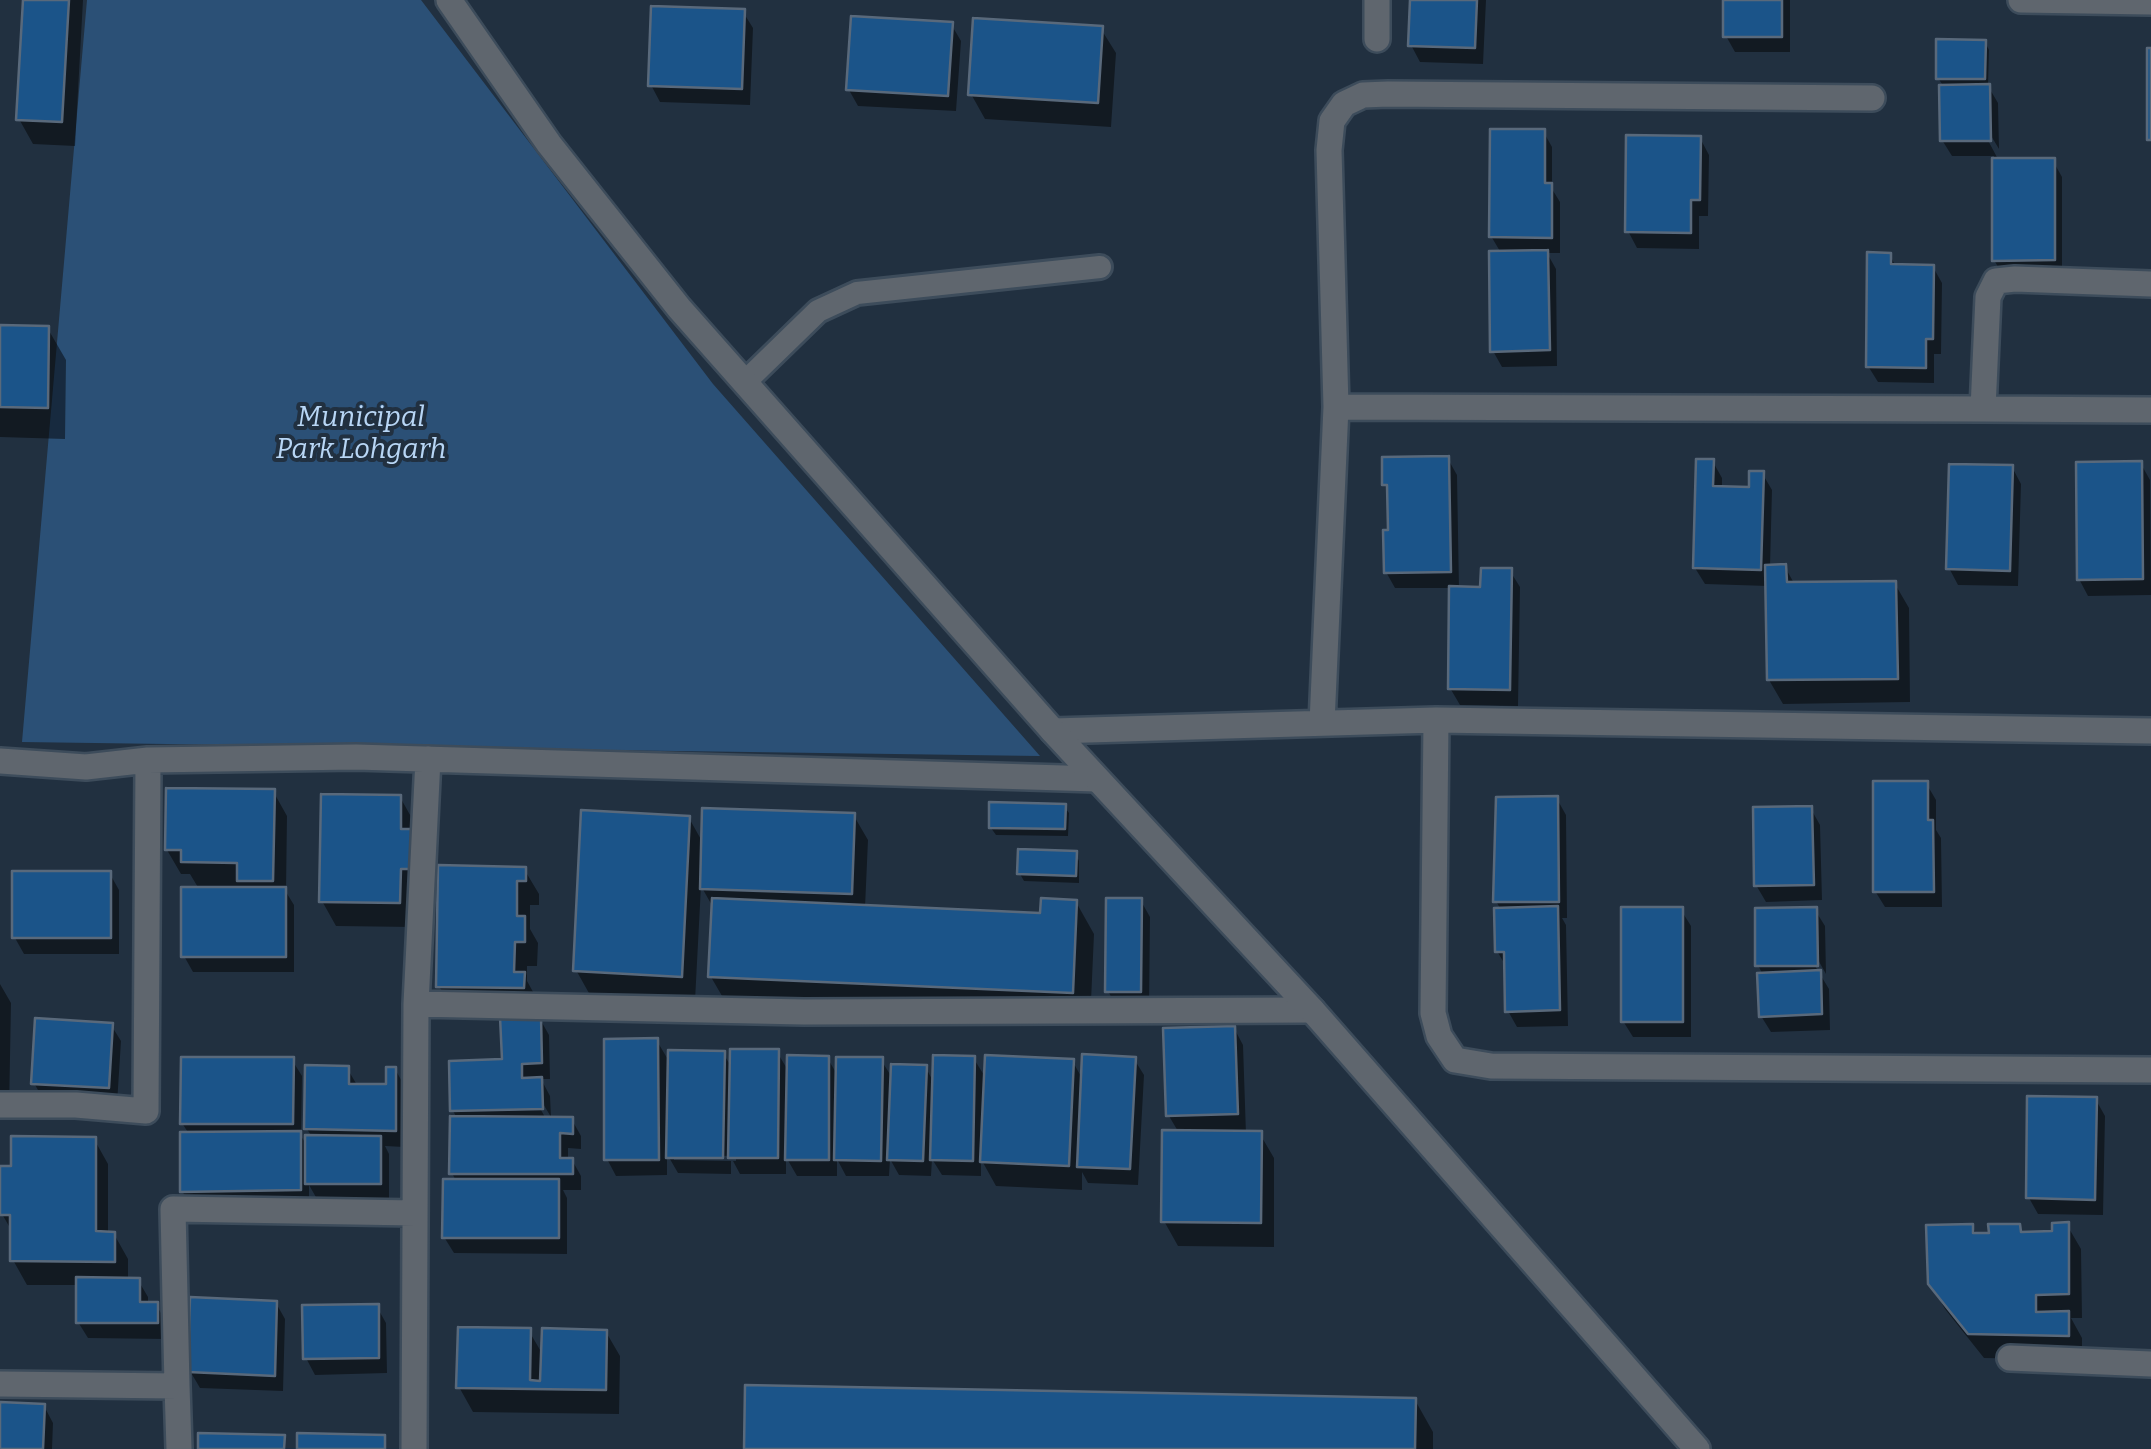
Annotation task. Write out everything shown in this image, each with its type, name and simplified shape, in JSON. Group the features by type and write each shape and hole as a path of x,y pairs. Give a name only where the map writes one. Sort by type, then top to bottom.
{"street":[{"path":"450,0 550,144 679,308 1053,731 1312,1010 1697,1449"},
{"path":"1376,0 1377,39"},
{"path":"2021,0 2151,2"},
{"path":"1322,724 1336,407 1330,150 1332,121 1344,104 1363,95 1388,94 1872,98"},
{"path":"1983,409 1988,297 1996,281 2151,284"},
{"path":"1336,407 2151,410"},
{"path":"1053,731 1436,720 2151,730"},
{"path":"1436,720 1433,1013 1439,1036 1456,1060 1491,1066 2151,1070"},
{"path":"0,761 86,767 148,760 428,759 1097,779"},
{"path":"414,1449 416,1004 428,759"},
{"path":"0,1105 76,1105 146,1111 148,760"},
{"path":"416,1004 823,1012 1312,1010"},
{"path":"179,1449 174,1209 415,1213"},
{"path":"2010,1358 2151,1364"},
{"path":"0,1384 177,1386"}],"lane":[{"path":"745,382 818,312 857,293 1100,267"}],"green space":[{"name":"Municipal Park Lohgarh","path":"87,0 421,0 713,384 1040,756 22,742"}],"building":[{"path":"23,0 69,0 62,122 16,120"},
{"path":"1410,0 1477,0 1475,48 1408,46"},
{"path":"1723,0 1782,0 1782,37 1723,37"},
{"path":"651,6 745,9 742,89 648,86"},
{"path":"851,16 953,22 948,96 846,90"},
{"path":"973,18 1103,26 1098,103 968,95"},
{"path":"1936,39 1986,40 1985,79 1936,79"},
{"path":"2147,48 2151,48 2151,140 2147,140"},
{"path":"1990,84 1991,141 1940,141 1939,85"},
{"path":"1490,129 1545,129 1545,183 1552,183 1552,238 1489,237"},
{"path":"1626,135 1701,136 1700,200 1691,200 1691,233 1625,232"},
{"path":"1992,158 2055,158 2055,260 1992,261"},
{"path":"1548,250 1550,350 1490,352 1489,251"},
{"path":"1867,252 1891,253 1891,264 1934,265 1933,339 1926,339 1926,368 1866,367"},
{"path":"0,325 49,326 48,408 0,407"},
{"path":"1449,456 1451,572 1384,573 1383,530 1388,530 1382,457"},
{"path":"1696,459 1714,459 1713,486 1749,487 1749,471 1764,471 1761,570 1693,568"},
{"path":"2142,461 2143,579 2077,580 2076,462"},
{"path":"1949,464 2013,465 2010,571 1946,569"},
{"path":"1786,564 1787,582 1896,581 1898,679 1767,680 1765,565"},
{"path":"1481,568 1512,568 1510,690 1448,689 1449,586 1480,587"},
{"path":"1873,781 1928,781 1934,892 1873,892"},
{"path":"166,788 275,789 273,881 237,881 237,863 181,862 181,850 165,850"},
{"path":"321,794 401,795 401,829 413,829 413,869 401,869 400,903 319,902"},
{"path":"1558,796 1559,902 1493,902 1496,797"},
{"path":"989,802 1066,804 1065,829 989,828"},
{"path":"1812,806 1814,885 1754,886 1753,807"},
{"path":"702,808 855,813 852,894 700,889"},
{"path":"581,810 690,816 682,977 573,971"},
{"path":"1018,849 1077,851 1076,876 1017,874"},
{"path":"438,865 526,867 526,881 517,881 517,916 525,916 525,942 515,942 514,972 525,972 524,988 436,987"},
{"path":"12,871 111,871 111,938 12,938"},
{"path":"181,887 286,887 286,957 181,957"},
{"path":"712,898 1040,913 1041,898 1077,900 1073,993 708,977"},
{"path":"1106,898 1142,898 1141,992 1105,992"},
{"path":"1558,906 1560,1010 1505,1012 1504,952 1495,952 1494,908"},
{"path":"1621,907 1683,907 1683,1022 1621,1022"},
{"path":"1817,907 1818,966 1755,966 1755,908"},
{"path":"1821,970 1822,1014 1759,1017 1757,973"},
{"path":"541,1016 542,1063 522,1064 522,1078 542,1077 543,1109 450,1111 449,1061 502,1059 500,1017"},
{"path":"35,1018 113,1023 109,1088 31,1084"},
{"path":"1235,1026 1238,1114 1166,1116 1163,1028"},
{"path":"658,1038 659,1160 604,1160 604,1039"},
{"path":"730,1049 779,1049 778,1158 728,1158"},
{"path":"668,1050 725,1051 723,1158 666,1158"},
{"path":"1082,1054 1136,1057 1130,1169 1077,1167"},
{"path":"787,1055 829,1056 829,1160 785,1160"},
{"path":"933,1055 975,1056 973,1161 930,1160"},
{"path":"985,1055 1074,1059 1069,1166 980,1162"},
{"path":"181,1057 294,1057 293,1124 180,1124"},
{"path":"836,1057 883,1057 881,1161 834,1160"},
{"path":"891,1064 927,1065 923,1161 887,1160"},
{"path":"305,1065 349,1066 349,1084 386,1084 386,1067 396,1067 396,1131 304,1129"},
{"path":"2027,1096 2097,1097 2095,1200 2026,1198"},
{"path":"450,1116 573,1117 573,1134 560,1133 560,1158 573,1158 573,1174 449,1174"},
{"path":"1162,1130 1262,1131 1261,1223 1161,1222"},
{"path":"301,1131 301,1190 180,1192 180,1132"},
{"path":"305,1135 381,1136 381,1184 305,1184"},
{"path":"11,1136 96,1137 96,1231 115,1232 115,1262 10,1261 10,1215 0,1215 0,1166 11,1166"},
{"path":"443,1179 559,1179 559,1238 442,1238"},
{"path":"2069,1222 2069,1294 2036,1295 2036,1312 2069,1311 2069,1336 1968,1334 1928,1284 1926,1225 1973,1224 1973,1233 1989,1233 1988,1224 2020,1224 2021,1232 2052,1231 2052,1223"},
{"path":"76,1277 140,1278 140,1302 158,1302 158,1323 76,1323"},
{"path":"190,1297 277,1301 275,1376 188,1372"},
{"path":"379,1304 379,1358 303,1359 302,1305"},
{"path":"458,1327 531,1328 530,1380 540,1381 542,1328 607,1330 606,1390 456,1388"},
{"path":"745,1385 1416,1398 1415,1449 744,1449"},
{"path":"0,1402 45,1404 43,1449 0,1449"},
{"path":"198,1433 285,1435 284,1449 198,1449"},
{"path":"297,1433 385,1435 385,1449 297,1449"}]}
